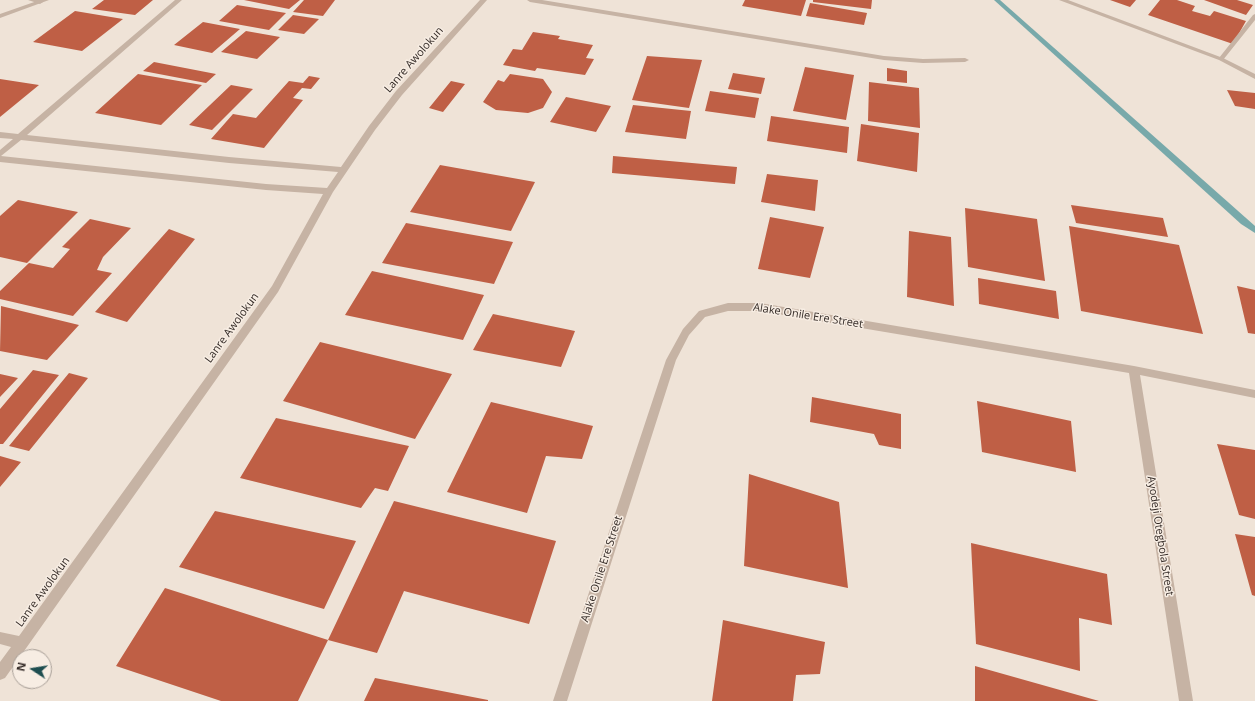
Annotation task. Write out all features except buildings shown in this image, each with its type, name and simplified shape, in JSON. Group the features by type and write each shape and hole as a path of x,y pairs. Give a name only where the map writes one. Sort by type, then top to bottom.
{"street":[{"path":"31,0 43,1"},
{"path":"0,154 180,0"},
{"name":"Lanre Awolokun","path":"0,673 274,289 329,191 372,128 399,93 484,0"},
{"path":"530,0 884,58 923,61 965,60"},
{"path":"1062,0 1221,59 1255,77"},
{"path":"0,16 43,1"},
{"path":"1221,59 1255,16"},
{"path":"0,135 221,159 344,170"},
{"path":"0,159 258,186 329,191"},
{"name":"Alake Onile Ere Street","path":"560,701 671,360 686,332 702,314 728,307 760,307 1134,370 1255,394"},
{"name":"Ayodeji Otegbola Street","path":"1134,370 1186,701"},
{"path":"0,638 21,642"}],"waterway":[{"path":"997,0 1244,222 1255,230"}]}
